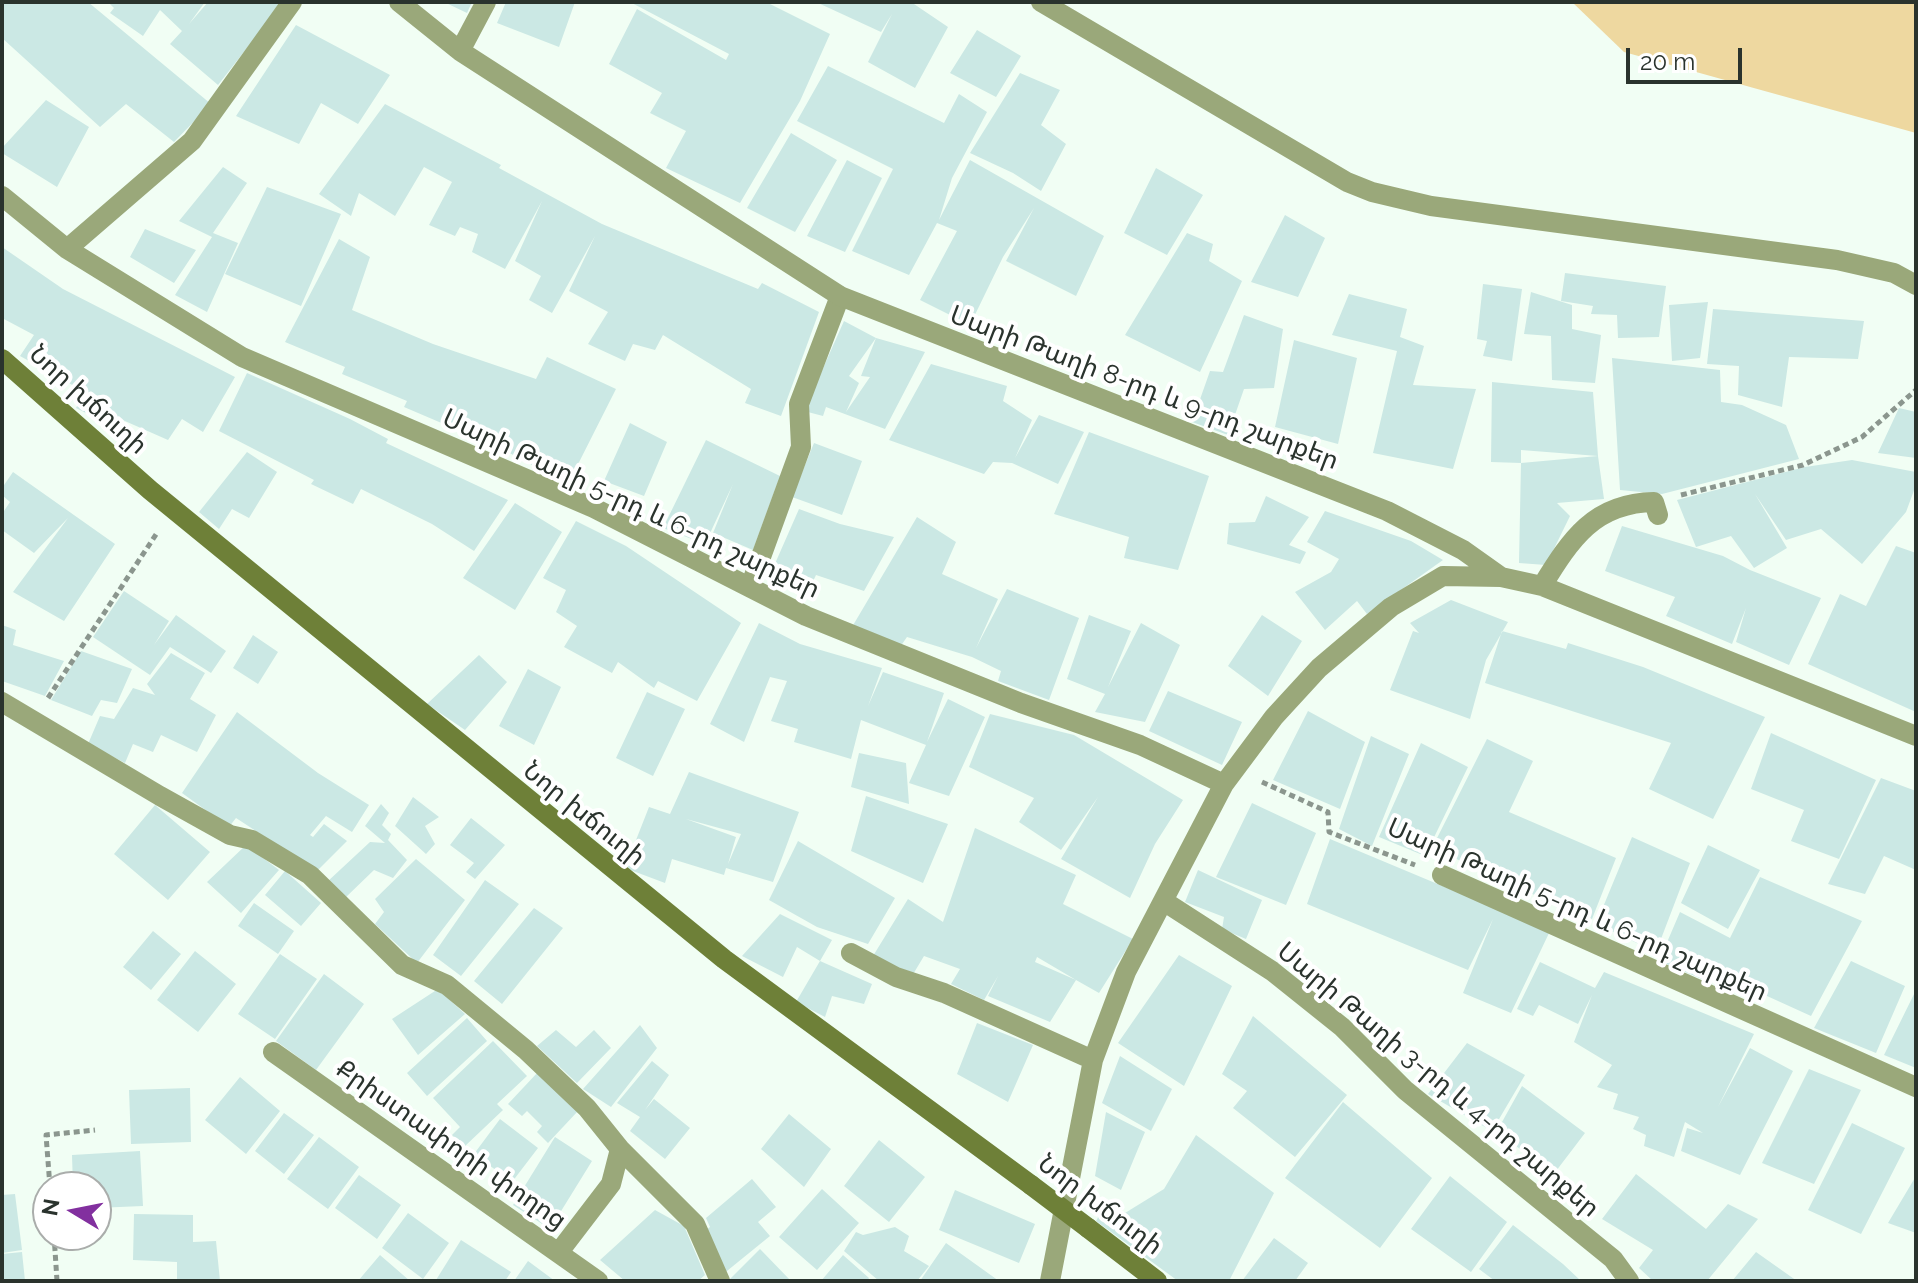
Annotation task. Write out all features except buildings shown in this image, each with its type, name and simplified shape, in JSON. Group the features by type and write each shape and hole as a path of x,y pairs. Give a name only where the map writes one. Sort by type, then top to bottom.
{"main road":[{"name":"Նոր խճուղի","path":"2,359 172,509 724,959 1157,1281"}],"street":[{"path":"67,249 144,186 192,141 292,2"},
{"name":"Սարի Թաղի 8-րդ և 9-րդ շարքեր","path":"399,2 460,51 840,296 1387,511 1463,550 1501,577 1542,586 1916,736"},
{"path":"460,51 486,2"},
{"path":"1041,2 1347,182 1372,192 1468,211 1837,260 1894,273 1916,285"},
{"name":"Սարի Թաղի 5-րդ և 6-րդ շարքեր","path":"2,196 67,249 242,357 594,508 806,616 1021,703 1229,777"},
{"path":"750,587 801,447 799,404 840,296"},
{"path":"1542,586 1564,550 1584,528 1616,506 1656,508"},
{"path":"1050,1281 1093,1060 1126,972 1229,777 1274,717 1319,668 1391,607 1443,576 1501,577"},
{"path":"2,702 160,796 230,835 252,840 310,875 402,965 447,985 526,1050 587,1108 620,1149 695,1224 720,1281"},
{"name":"Սարի Թաղի 5-րդ և 6-րդ շարքեր","path":"1442,875 1916,1087"},
{"name":"Սարի Թաղի 3-րդ և 4-րդ շարքեր","path":"1165,902 1272,971 1342,1027 1405,1090 1613,1259 1629,1281"},
{"path":"851,953 896,977 944,993 1093,1060"},
{"name":"Քրիստափորի փողոց","path":"273,1052 598,1281"},
{"path":"559,1252 611,1184 620,1149"}],"path":[{"path":"1656,508 1803,465 1862,437 1916,390"},
{"path":"35,719 172,509"},
{"name":"Սարի Թաղի 5-րդ և 6-րդ շարքեր","path":"1229,777 1328,812 1329,832 1442,875"},
{"path":"49,1171 46,1135 95,1130"},
{"path":"55,1251 57,1281"}],"shaded area":[{"path":"1572,2 1916,2 1916,133 1624,52"}]}
